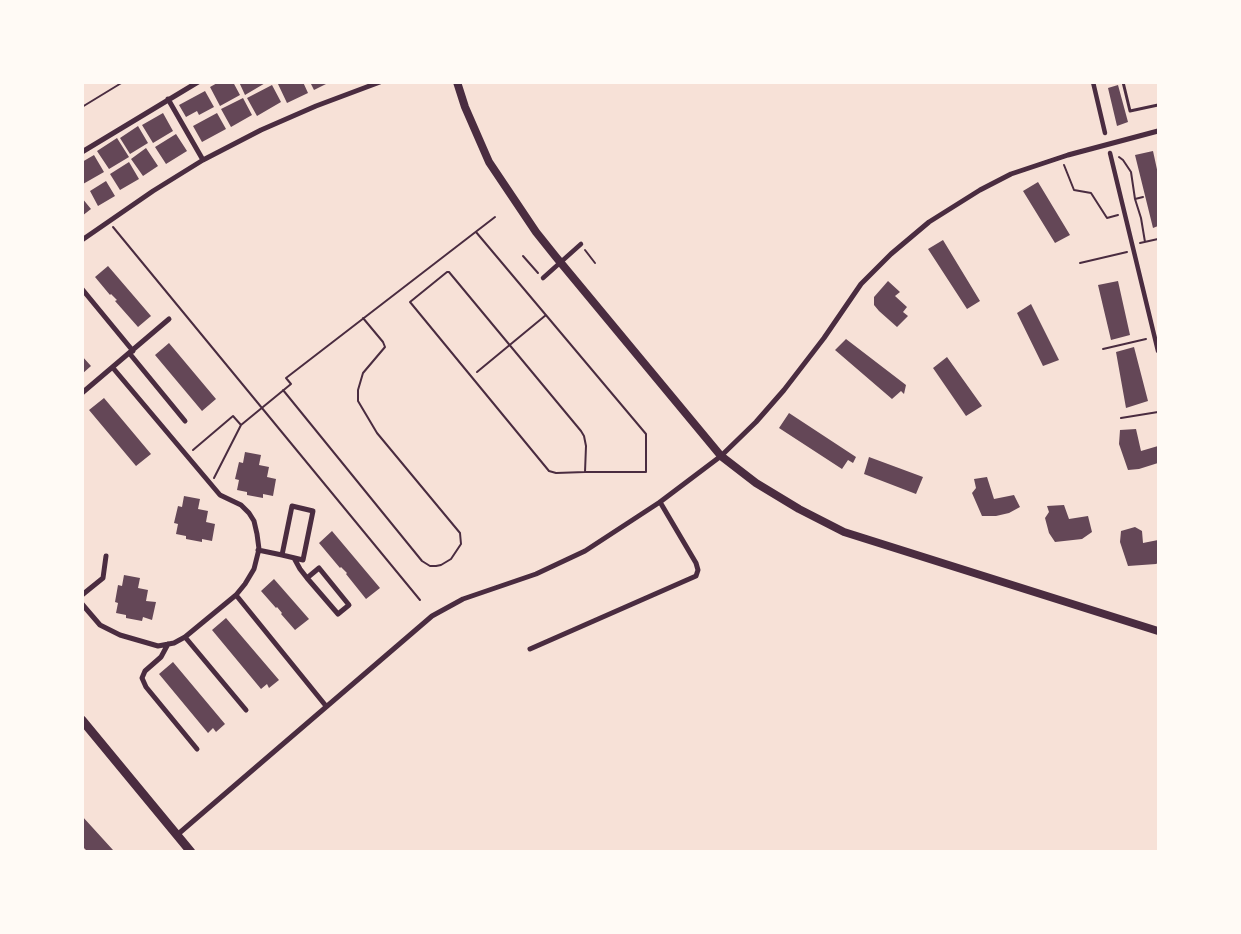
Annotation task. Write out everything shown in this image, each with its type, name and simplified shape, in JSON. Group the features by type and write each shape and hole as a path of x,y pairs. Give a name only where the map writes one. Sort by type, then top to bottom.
{"main road":[{"path":"82,720 191,852"}],"street":[{"path":"82,152 198,82"},
{"path":"82,240 153,191 203,160 262,130 316,106 380,82"},
{"path":"457,82 465,107 489,162 536,232 721,456 771,492 844,532 1158,631"},
{"path":"1093,82 1105,133"},
{"path":"168,99 203,160"},
{"path":"176,834 432,616 463,599 518,581 568,559 605,539 660,502 721,456 756,422 784,390 862,284 890,254 929,222 980,190 1012,174 1068,155 1158,131"},
{"path":"1110,153 1158,351"},
{"path":"543,278 581,244"},
{"path":"82,289 185,421"},
{"path":"82,393 170,320"},
{"path":"82,604 100,625 120,635 158,646 174,643 185,637 236,595 254,569 258,550 254,521 249,513 241,505 220,495 113,368"},
{"path":"530,649 696,576 698,570 696,563 660,502"},
{"path":"258,550 303,560 313,510 292,506 282,555"},
{"path":"82,596 103,578 106,556"},
{"path":"294,558 307,578 338,614 349,605 319,568 307,578"},
{"path":"236,595 326,706"},
{"path":"185,637 246,710"},
{"path":"168,644 161,657 145,671 142,678 146,687 197,749"}],"lane":[{"path":"1123,82 1130,111 1158,105"}],"path":[{"path":"82,107 123,82"},
{"path":"1118,156 1131,172 1145,242"},
{"path":"1064,164 1074,190 1090,193 1107,218 1125,213"},
{"path":"1135,199 1143,197"},
{"path":"211,484 241,425 291,384 286,378 494,217"},
{"path":"108,221 420,600"},
{"path":"476,232 646,434 646,472 556,473 549,471 410,302 449,272 584,436 585,472"},
{"path":"1080,263 1158,239"},
{"path":"581,244 595,263"},
{"path":"523,256 543,278"},
{"path":"477,372 546,315"},
{"path":"283,390 422,561 430,566 441,566 452,559 461,544 460,533 377,433 358,401 358,390 362,373 385,347 384,342 363,318"},
{"path":"1103,350 1155,337"},
{"path":"1121,418 1158,412"},
{"path":"186,455 233,416 241,425"}],"building":[{"path":"219,82 233,82 240,95 220,106 210,87"},
{"path":"239,82 267,82 245,95"},
{"path":"281,82 303,82 308,93 287,103 278,84"},
{"path":"310,82 330,82 314,90"},
{"path":"272,85 281,102 257,116 247,98"},
{"path":"1118,85 1128,122 1117,126 1108,88"},
{"path":"205,91 214,107 199,115 197,111 186,117 179,105"},
{"path":"243,98 252,115 231,127 221,109"},
{"path":"163,113 173,131 153,143 142,125"},
{"path":"217,113 226,129 202,142 193,126"},
{"path":"138,126 148,143 130,154 120,138"},
{"path":"176,134 187,151 166,164 155,147"},
{"path":"117,138 129,157 109,169 97,151"},
{"path":"146,148 158,166 143,176 131,159"},
{"path":"1153,151 1158,174 1158,226 1153,228 1135,155"},
{"path":"94,155 104,172 83,184 82,162"},
{"path":"129,162 139,179 120,190 110,174"},
{"path":"106,181 115,196 98,206 90,191"},
{"path":"1038,182 1070,235 1055,243 1023,191"},
{"path":"82,198 91,209 82,216"},
{"path":"943,240 980,301 967,309 928,249"},
{"path":"108,266 151,316 138,327 115,301 117,300 110,295 95,277"},
{"path":"888,281 900,292 895,296 907,307 903,312 908,316 897,327 874,305 874,297"},
{"path":"1118,281 1130,335 1111,340 1098,285"},
{"path":"1031,304 1059,360 1043,366 1017,313"},
{"path":"846,339 906,385 904,394 901,391 892,399 835,350"},
{"path":"169,343 216,399 202,411 155,355"},
{"path":"1134,347 1148,401 1126,408 1116,352"},
{"path":"82,356 91,366 82,374"},
{"path":"947,357 982,406 966,416 933,368"},
{"path":"104,398 151,454 136,466 89,410"},
{"path":"789,413 856,457 853,463 848,460 842,469 779,428"},
{"path":"1136,429 1141,451 1158,446 1158,463 1139,469 1128,470 1119,444 1120,430"},
{"path":"245,452 261,455 259,465 269,467 267,477 276,479 273,496 263,494 263,498 247,495 247,492 237,490 239,480 235,479 239,462 243,463"},
{"path":"869,457 923,477 916,494 864,474"},
{"path":"987,477 994,499 1014,495 1020,507 1009,513 996,516 982,516 972,493 976,488 974,479"},
{"path":"184,496 200,499 198,509 208,511 206,522 215,524 212,541 202,539 202,542 186,539 186,536 176,534 178,524 174,523 178,506 182,507"},
{"path":"1064,505 1069,519 1088,516 1092,532 1082,539 1055,542 1049,533 1045,518 1049,512 1047,506"},
{"path":"1135,527 1142,531 1143,543 1158,540 1158,563 1128,566 1120,542 1121,531"},
{"path":"332,531 380,588 366,599 347,573 340,568 319,543"},
{"path":"124,575 140,578 138,588 148,590 146,601 156,602 152,620 143,617 142,621 126,618 126,615 116,613 118,603 115,602 118,585 122,586"},
{"path":"274,579 309,619 295,630 277,607 261,591"},
{"path":"226,618 279,680 269,688 267,684 261,689 212,630"},
{"path":"173,662 225,724 216,732 213,728 208,733 159,674"},
{"path":"82,816 113,850 111,852 88,852 82,846"}]}
